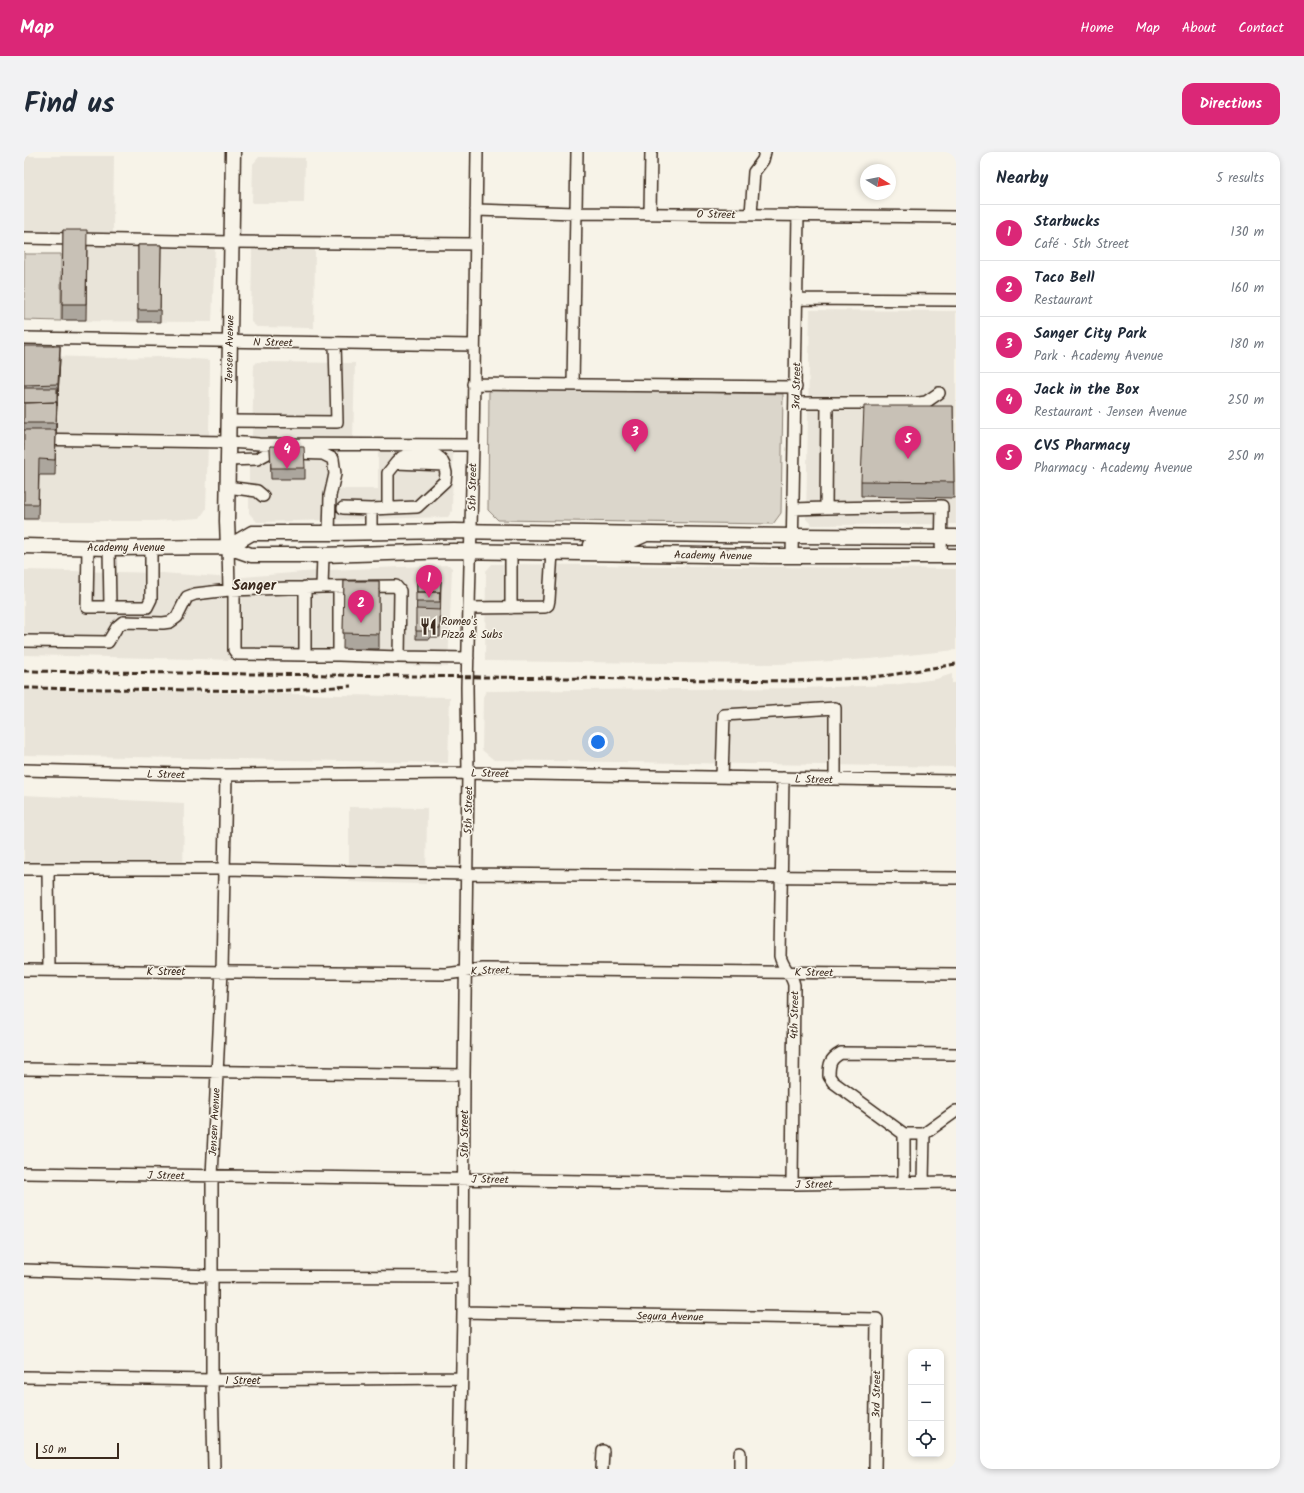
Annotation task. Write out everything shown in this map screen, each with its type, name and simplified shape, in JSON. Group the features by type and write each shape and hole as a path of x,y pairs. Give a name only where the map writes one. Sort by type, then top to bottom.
{"main road":[{"name":"Jensen Avenue","path":"228,547 227,487 233,152"},
{"name":"Academy Avenue","path":"228,547 252,533 471,531 956,537"},
{"path":"585,553 590,546 594,544 626,543 648,533"},
{"name":"Academy Avenue","path":"24,546 109,548 228,547 251,555 552,552 792,556 956,556"}],"street":[{"name":"5th Street","path":"460,1469 468,773 467,687 473,445 477,152"},
{"path":"572,385 577,152"},
{"path":"650,213 651,152"},
{"path":"751,214 754,172 763,160 765,152"},
{"name":"O Street","path":"476,210 576,213 956,217"},
{"name":"3rd Street","path":"792,556 798,215"},
{"path":"24,238 231,242 476,244"},
{"path":"796,299 956,300"},
{"name":"N Street","path":"24,338 474,345"},
{"path":"228,421 337,422 336,343"},
{"path":"473,384 796,387"},
{"path":"795,402 919,403 926,402 939,393"},
{"path":"826,508 827,403"},
{"path":"24,439 228,442 259,444 473,445"},
{"path":"228,460 257,459 270,452 323,454 333,459 335,474 330,496 329,533"},
{"path":"343,508 371,509 417,507 445,481 446,473 444,465 396,463 388,473 388,508"},
{"path":"227,487 257,491 263,496"},
{"path":"793,509 942,506 942,556"},
{"path":"371,509 371,532"},
{"path":"88,547 87,607 147,607 151,599 151,548"},
{"path":"228,547 232,590 234,650 237,654 468,658"},
{"path":"109,548 110,607"},
{"path":"511,552 511,608"},
{"path":"469,608 545,607 548,605 552,552"},
{"path":"322,587 323,555"},
{"path":"24,641 108,642 116,627 123,622 170,622 177,617 187,596 195,594 232,590 305,587 396,586 400,591 399,657"},
{"path":"305,587 305,655"},
{"path":"339,587 339,655"},
{"path":"722,777 724,715 835,708 835,779"},
{"name":"L Street","path":"24,770 226,775 468,773 956,781"},
{"name":"Jensen Avenue","path":"214,1469 212,1380 212,1176 222,971 226,775"},
{"name":"4th Street","path":"783,778 780,956 781,962 793,980 794,985 792,1184"},
{"path":"24,869 224,869 466,874 956,878"},
{"path":"48,869 49,970"},
{"name":"K Street","path":"24,970 446,974 483,969 786,971 956,974"},
{"path":"956,1054 841,1053 833,1057 829,1066 829,1076 833,1082 904,1134 924,1134 956,1111"},
{"path":"24,1069 464,1076"},
{"path":"904,1134 904,1182"},
{"path":"923,1182 924,1134"},
{"name":"J Street","path":"24,1173 463,1178 792,1184 956,1182"},
{"path":"24,1270 212,1276 463,1277"},
{"name":"Segura Avenue","path":"463,1312 877,1319"},
{"name":"3rd Street","path":"875,1469 877,1319"},
{"name":"I Street","path":"24,1378 212,1380 462,1378"},
{"path":"602,1451 602,1469"},
{"path":"740,1453 740,1469"}],"shaded area":[{"path":"24,156 114,156 113,234 24,232"},
{"path":"259,157 305,158 304,203 252,203 253,164"},
{"path":"61,244 215,246 212,322 61,321"},
{"path":"252,249 315,249 314,328 257,327 251,322"},
{"path":"24,251 25,254 61,254 61,321 24,320"},
{"path":"810,310 956,311 956,524 812,525 806,519"},
{"path":"24,355 108,358 160,357 210,360 209,435 24,435"},
{"path":"257,362 355,363 353,439 252,437 254,365"},
{"path":"489,388 783,394 781,513 773,524 498,520 488,510"},
{"path":"24,444 208,444 206,509 200,518 155,521 24,521"},
{"path":"249,449 339,450 338,489 378,489 378,450 453,451 452,511 448,517 257,522 249,513"},
{"path":"492,564 956,569 956,650 870,659 778,664 485,661 486,571"},
{"path":"449,565 452,568 448,667 323,662 24,655 24,570 162,573 232,578 329,570"},
{"path":"952,674 952,683 956,683 956,767 494,760 482,750 483,697 486,691 801,688 893,685 936,679"},
{"path":"24,689 450,697 448,763 24,755"},
{"path":"24,795 184,803 183,878 24,869"},
{"path":"349,807 427,808 426,884 349,882"}],"building":[{"path":"63,230 87,230 86,304 62,304"},
{"path":"138,245 161,245 160,310 138,310"},
{"path":"24,346 60,346 58,384 24,385"},
{"path":"24,388 57,388 57,402 24,403"},
{"path":"57,402 56,423 24,423 24,403"},
{"path":"864,406 953,406 954,482 861,481"},
{"path":"24,430 56,430 55,460 39,459 38,504 24,504"},
{"path":"270,446 304,447 305,468 271,468"},
{"path":"417,578 431,578 431,581 441,581 440,600 440,592 417,592"},
{"path":"344,581 379,581 379,634 343,633"},
{"path":"416,592 440,592 440,602 416,602"},
{"name":"Romeo's Pizza & Subs","path":"416,609 440,610 440,629 416,631"}],"railway":[{"path":"24,671 794,681 863,678 956,664"},
{"path":"24,688 274,691 351,686"}],"place":[{"name":"Sanger City Park","path":"635,452"},
{"name":"CVS Pharmacy","path":"908,459"},
{"name":"Jack in the Box","path":"287,469"},
{"name":"Starbucks","path":"429,598"},
{"name":"Taco Bell","path":"361,623"},
{"name":"Romeo's Pizza & Subs","path":"428,627"}],"district":[{"name":"Sanger","path":"254,585"}]}
